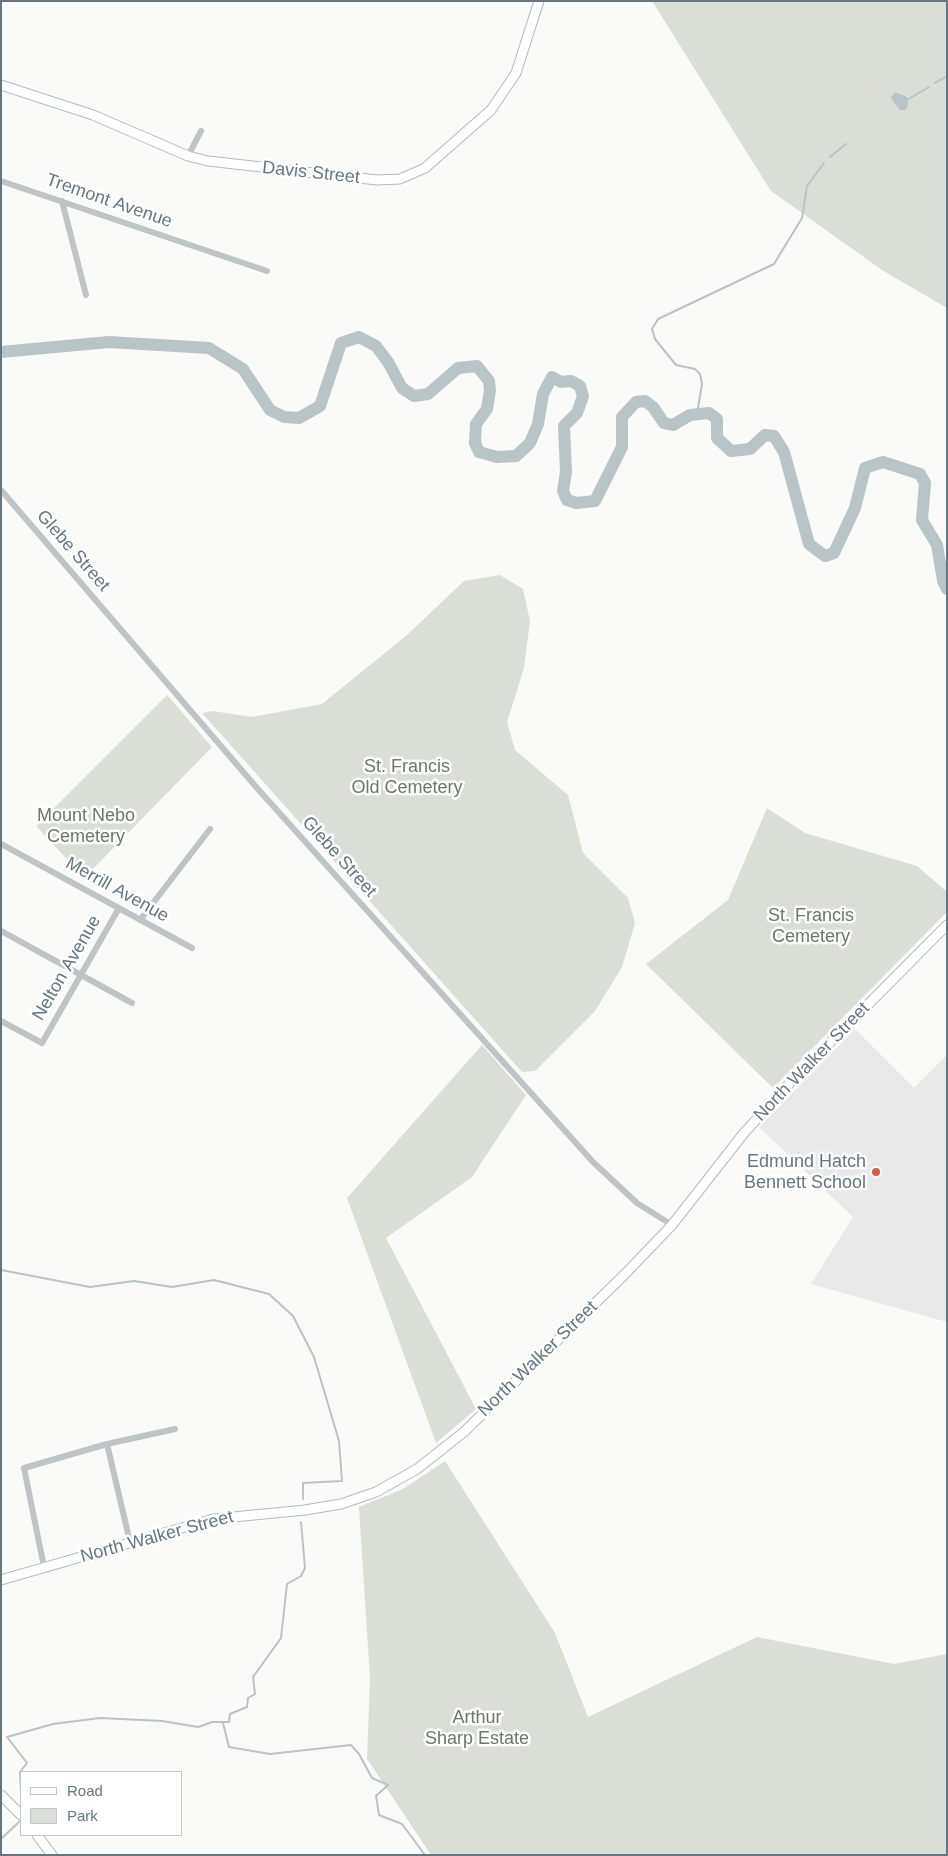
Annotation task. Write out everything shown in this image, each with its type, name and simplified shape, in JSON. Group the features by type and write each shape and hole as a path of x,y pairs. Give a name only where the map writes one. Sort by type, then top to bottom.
{"main road":[{"name":"Davis Street","path":"1,85 92,115 188,156 222,164 377,180 395,180 426,168 491,110 505,92 521,59 539,1"},
{"name":"North Walker Street","path":"1,1580 218,1518 305,1510 335,1505 376,1492 407,1476 464,1432 626,1273 672,1225 744,1134 778,1096 947,926"},
{"path":"1,1795 20,1814"},
{"path":"38,1836 52,1855"}],"street":[{"path":"188,156 201,131"},
{"name":"Tremont Avenue","path":"1,181 207,249 267,271"},
{"path":"62,201 86,295"},
{"name":"Glebe Street","path":"1,490 257,788 593,1162 632,1199 672,1225"},
{"path":"140,920 210,828"},
{"name":"Merrill Avenue","path":"1,844 192,948"},
{"name":"Nelton Avenue","path":"1,1021 42,1043 119,908"},
{"path":"1,931 132,1003"},
{"path":"44,1567 24,1468 106,1444 175,1429"},
{"path":"106,1444 130,1542"}],"shaded area":[{"path":"895,92 907,97 908,104 906,110 900,110 893,101 891,97"},
{"name":"Edmund Hatch Bennett School","path":"855,1029 914,1088 947,1055 947,1322 811,1284 853,1217 759,1127"}],"green space":[{"path":"652,1 947,1 947,308 882,270 771,191"},
{"name":"St. Francis Old Cemetery","path":"500,575 523,589 530,621 524,668 507,722 515,750 568,795 583,853 628,898 635,923 622,967 595,1011 535,1071 522,1072 202,713 213,711 252,717 322,704 407,635 464,581"},
{"name":"Mount Nebo Cemetery","path":"167,695 212,747 90,872 80,873 36,826"},
{"name":"St. Francis Cemetery","path":"767,808 805,833 917,866 947,892 947,912 773,1088 646,964 728,900"},
{"path":"482,1045 526,1095 472,1177 386,1238 476,1409 436,1443 347,1198"},
{"name":"Arthur Sharp Estate","path":"445,1461 555,1633 588,1717 757,1637 894,1664 947,1654 947,1855 431,1855 367,1759 370,1679 359,1507 403,1489"}],"waterway":[{"path":"935,83 947,76"},
{"path":"907,100 929,87"},
{"path":"830,157 846,144"},
{"path":"697,414 702,384 700,374 695,369 676,365 655,339 652,329 658,319 774,264 802,218 807,186 824,163"},
{"path":"1,352 109,342 209,348 243,369 270,410 284,417 299,418 320,406 341,343 359,337 376,346 388,362 402,388 414,396 428,394 458,368 477,366 489,381 490,390 487,409 476,424 475,443 479,452 497,457 516,456 530,443 538,424 543,394 552,377 561,382 571,381 580,386 583,396 577,413 564,426 566,472 563,491 567,500 576,503 595,501 622,447 622,417 636,402 645,401 653,407 664,423 673,425 690,415 709,413 717,419 717,438 731,451 750,449 765,435 774,436 784,452 809,544 825,556 834,553 855,508 865,468 883,462 920,474 925,483 922,520 937,545 943,581 947,589"},
{"path":"1,1270 90,1287 134,1281 172,1287 214,1280 269,1294 293,1316 314,1357 339,1441 342,1481 303,1483 303,1499"},
{"path":"21,1771 27,1763 7,1737 53,1724 100,1718 162,1721 198,1727 212,1722 229,1722 230,1714 247,1707 248,1698 255,1694 253,1677 281,1638 287,1584 301,1576 305,1568 301,1522"},
{"path":"223,1723 229,1747 270,1754 351,1745 359,1754 372,1778 388,1785 376,1796 379,1815 402,1824 425,1855"},
{"path":"1,1839 20,1821"}],"place":[{"name":"Edmund Hatch Bennett School","path":"876,1172"}]}
